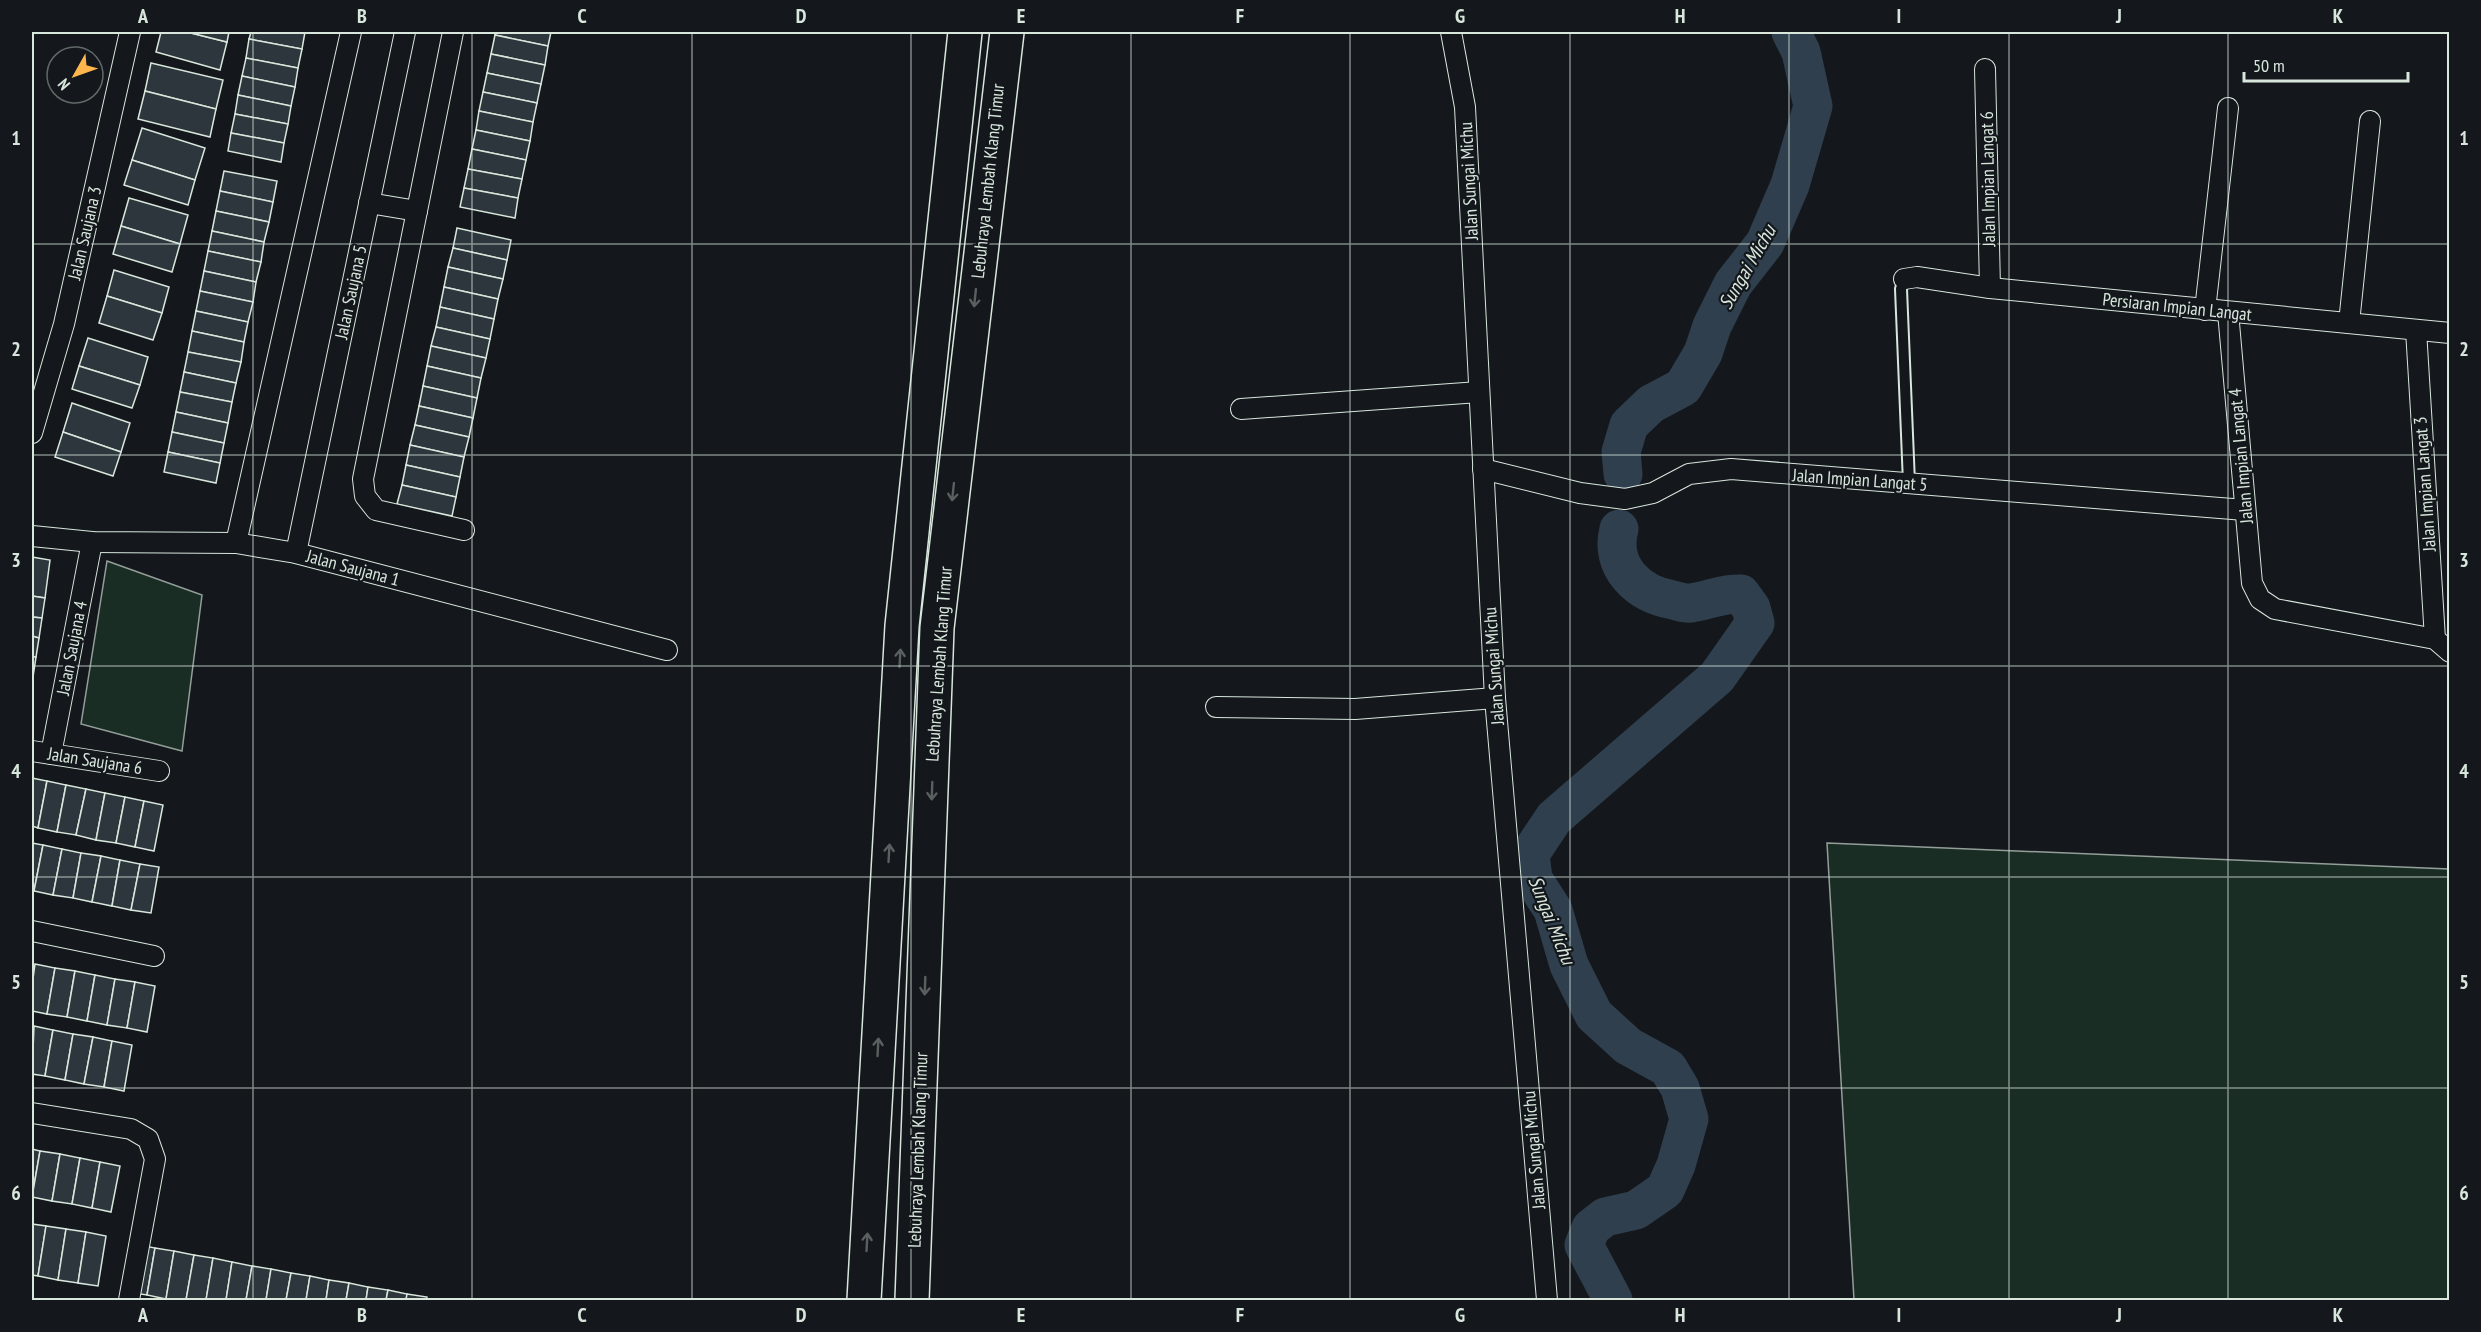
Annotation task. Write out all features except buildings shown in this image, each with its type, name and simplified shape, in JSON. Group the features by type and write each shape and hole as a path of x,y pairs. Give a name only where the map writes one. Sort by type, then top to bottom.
{"highway":[{"name":"Lebuhraya Lembah Klang Timur","path":"864,1300 902,626 964,32"},
{"name":"Lebuhraya Lembah Klang Timur","path":"912,1300 937,628 1007,32"}],"street":[{"name":"Jalan Saujana 3","path":"32,433 64,324 130,32"},
{"path":"236,543 351,32"},
{"name":"Jalan Saujana 5","path":"296,553 405,32"},
{"path":"453,32 363,479 365,496 376,510 464,530"},
{"name":"Jalan Sungai Michu","path":"1451,32 1465,107 1495,698 1547,1300"},
{"name":"Jalan Impian Langat 6","path":"1985,69 1990,288"},
{"path":"2205,310 2228,108"},
{"path":"2349,323 2370,121"},
{"path":"369,203 417,211"},
{"name":"Persiaran Impian Langat","path":"1904,279 1917,277 1990,288 2450,333"},
{"name":"Jalan Impian Langat 4","path":"2228,312 2252,583 2260,599 2275,609 2442,646"},
{"name":"Jalan Impian Langat 3","path":"2416,330 2442,646"},
{"path":"1241,409 1479,392"},
{"name":"Jalan Impian Langat 5","path":"1483,469 1580,493 1625,499 1653,492 1689,474 1731,469 2245,510"},
{"name":"Jalan Saujana 1","path":"32,536 92,542 236,543 296,553 667,650"},
{"name":"Jalan Saujana 4","path":"51,754 92,542"},
{"path":"1215,707 1355,709 1495,698"},
{"name":"Jalan Saujana 6","path":"32,751 159,771"},
{"path":"32,931 154,956"},
{"path":"32,1113 131,1130 148,1139 155,1159 129,1300"}],"lane":[{"path":"1904,279 1901,289 1909,483"}],"green space":[{"path":"107,561 202,595 182,751 81,724"},
{"path":"1827,843 2449,869 2449,1300 1854,1300"}],"waterway":[{"name":"Sungai Michu","path":"1623,474 1621,452 1629,425 1651,404 1683,387 1703,353 1712,326 1733,284 1765,243 1790,185 1813,106 1801,52 1791,32"},
{"name":"Sungai Michu","path":"1613,1300 1584,1245 1591,1228 1605,1217 1636,1210 1665,1190 1676,1165 1689,1119 1680,1088 1668,1068 1628,1046 1594,1015 1569,965 1553,910 1533,879 1530,854 1554,818 1717,677 1755,623 1751,608 1741,594 1686,603 1648,592 1638,585 1622,567 1617,543 1619,529"}]}
